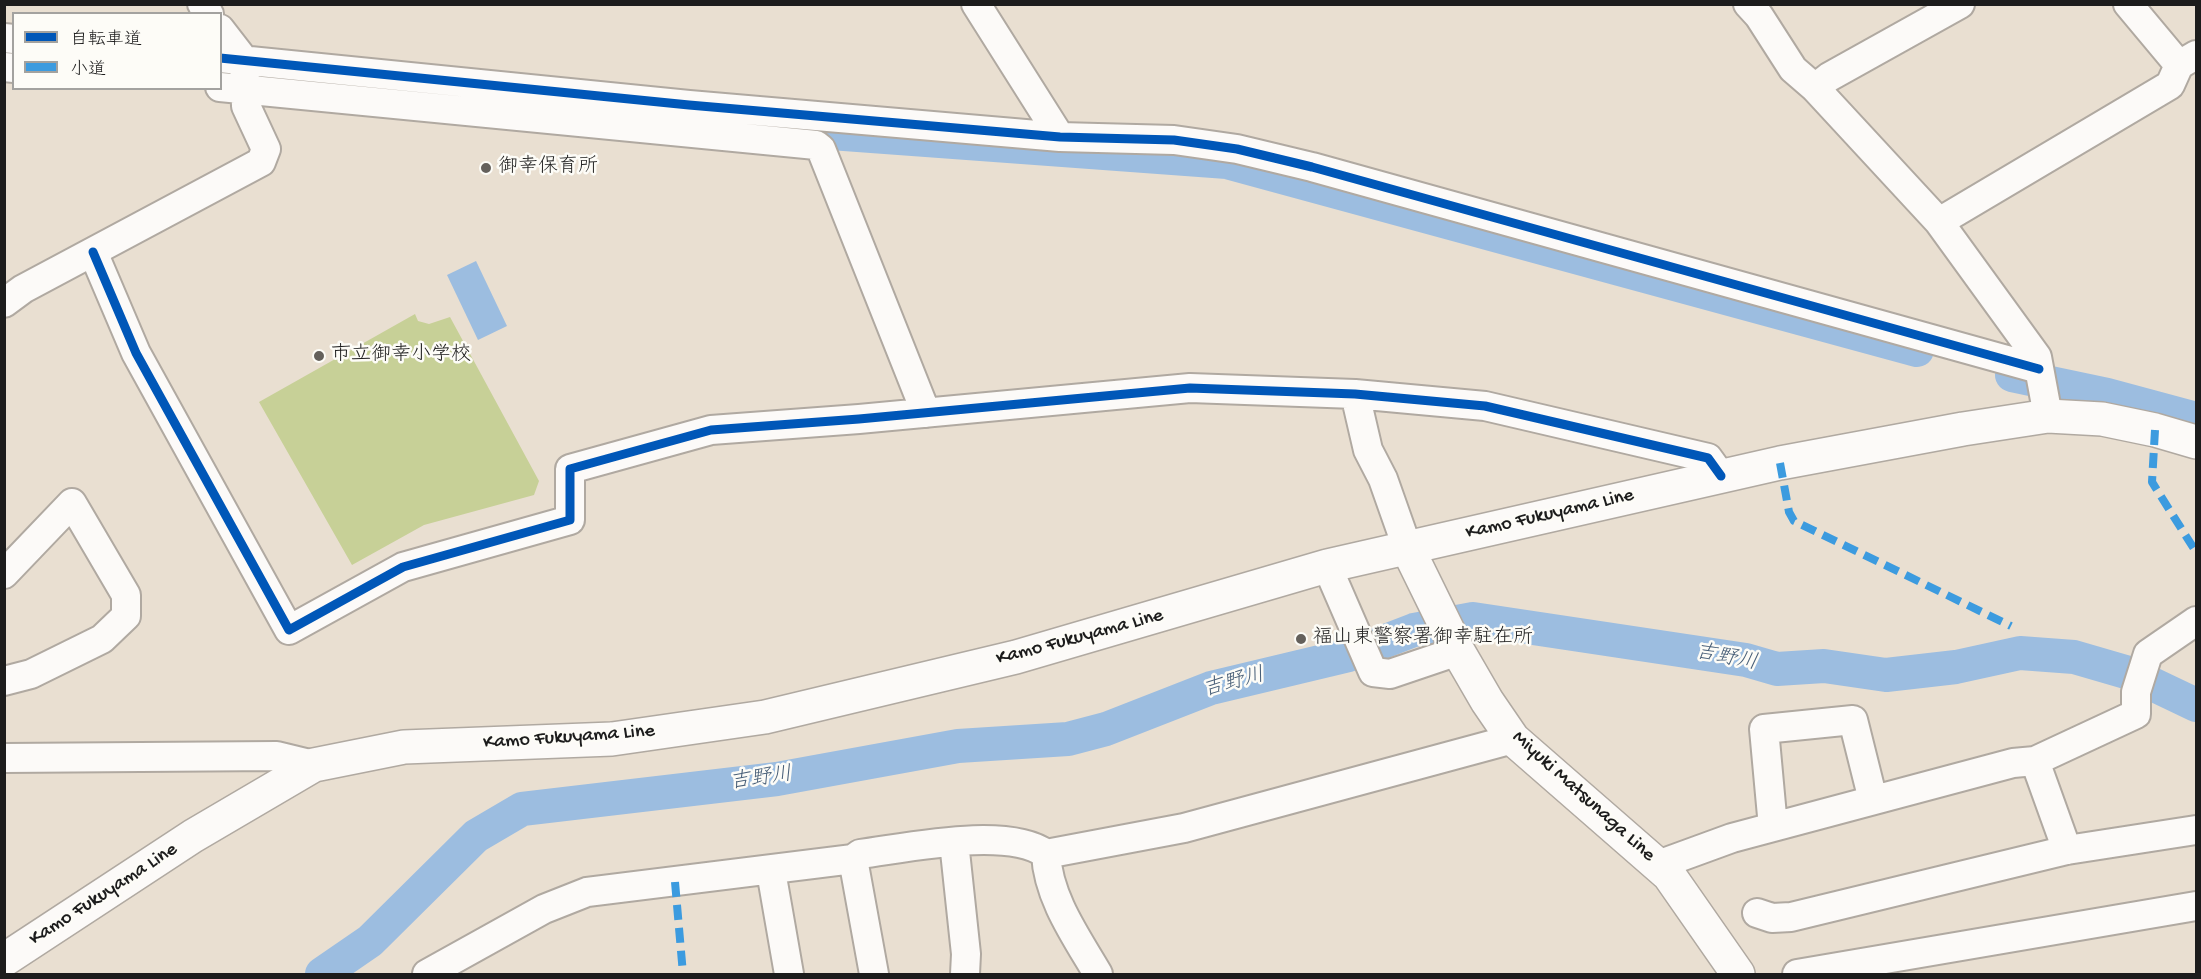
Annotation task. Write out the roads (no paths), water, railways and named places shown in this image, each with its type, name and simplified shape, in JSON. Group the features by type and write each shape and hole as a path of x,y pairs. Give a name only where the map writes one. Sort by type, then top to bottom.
{"main road":[{"name":"Kamo Fukuyama Line","path":"4,960 194,836 314,765 404,747 612,739 765,717 1016,657 1328,566 1407,547 1721,476 1963,429 2043,388 2102,420 2155,430 2196,442"},
{"name":"Miyuki Matsunaga Line","path":"1407,547 1449,632 1487,701 1514,738 1669,875 1738,975"}],"street":[{"path":"976,4 1060,136"},
{"path":"237,75 689,105 1060,136 1174,141 1237,149 1290,162 2043,388 2037,357 1939,222 1815,88 1793,69 1759,16 1748,4"},
{"path":"1815,88 1829,76 1960,4"},
{"path":"1939,222 2170,85 2188,60 2128,4"},
{"path":"4,303 23,289 261,162 266,149 246,106 222,34"},
{"path":"237,75 816,146 821,149 926,413"},
{"path":"93,252 136,353 289,630 403,567 570,520 570,468 711,430 926,413 1190,388 1355,394 1485,406 1708,458 1721,476"},
{"path":"1355,394 1368,450 1383,479 1407,547"},
{"path":"4,574 72,503 126,595 126,616 102,639 31,674 4,681"},
{"path":"1328,566 1372,672 1389,674 1449,632"},
{"path":"1658,866 1732,838 2013,763 2035,761 2136,714 2136,692 2148,654 2196,621"},
{"path":"1773,827 1764,729 1853,720 1873,800"},
{"path":"428,975 544,909 587,892 771,871 853,859 860,855 954,842 1015,840 1035,846 1046,854 1184,828 1514,738"},
{"path":"4,758 277,756 314,765"},
{"path":"2035,761 2067,850"},
{"path":"1757,913 1772,918 1791,917 2067,850 2196,830"},
{"path":"954,842 966,954 965,975"},
{"path":"1046,854 1047,871 1068,923 1098,975"},
{"path":"853,859 874,975"},
{"path":"771,871 789,975"},
{"path":"1797,975 2196,906"}],"water":[{"path":"476,261 507,326 478,340 447,275"}],"waterway":[{"path":"776,129 1227,162 1917,350"},
{"path":"2012,375 2107,395 2196,419"},
{"name":"吉野川","path":"322,974 370,941 476,836 522,809 777,779 958,746 1068,739 1106,729 1211,688 1349,655 1414,630 1473,619 1746,660 1777,669 1824,666 1886,675 1956,667 2020,653 2074,657 2129,673 2196,705"}],"place":[{"name":"御幸保育所","path":"486,168"},
{"name":"市立御幸小学校","path":"319,356"},
{"name":"福山東警察署御幸駐在所","path":"1301,639"}]}
